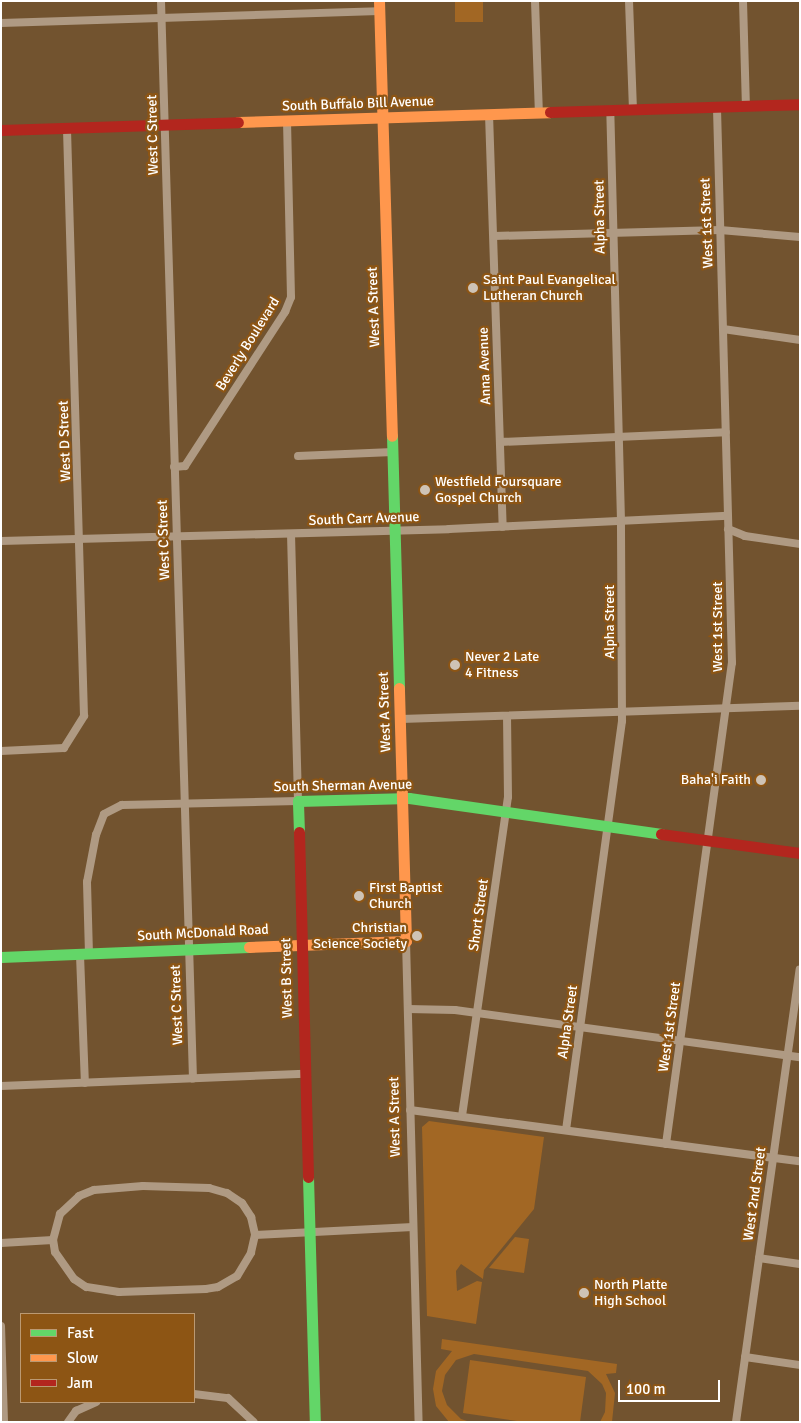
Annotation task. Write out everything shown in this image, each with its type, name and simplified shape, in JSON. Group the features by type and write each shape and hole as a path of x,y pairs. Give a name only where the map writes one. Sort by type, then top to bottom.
{"street":[{"name":"West C Street","path":"161,1 166,125 183,804 193,1079"},
{"path":"536,1 539,112"},
{"path":"629,1 632,109"},
{"path":"743,1 746,106"},
{"path":"1,23 162,18 379,6"},
{"name":"West A Street","path":"379,6 396,530 419,1422"},
{"name":"South Buffalo Bill Avenue","path":"1,130 800,104"},
{"name":"West 1st Street","path":"666,1144 732,663 717,107"},
{"name":"Alpha Street","path":"566,1130 622,712 621,521 610,110"},
{"name":"Anna Avenue","path":"489,114 503,527"},
{"name":"Beverly Boulevard","path":"174,466 185,466 285,312 291,297 287,121"},
{"name":"West D Street","path":"1,751 64,748 84,716 67,128"},
{"path":"494,236 720,230 800,237"},
{"path":"723,329 800,340"},
{"path":"500,442 726,432"},
{"path":"298,456 393,452"},
{"name":"South Carr Avenue","path":"1,541 503,527 728,516"},
{"path":"728,529 746,536 800,544"},
{"name":"West B Street","path":"291,534 314,1422"},
{"path":"401,719 800,706"},
{"name":"Short Street","path":"462,1116 506,812 509,763 507,717"},
{"name":"South Sherman Avenue","path":"85,955 87,882 102,820 104,814 122,805 403,798 800,853"},
{"name":"South McDonald Road","path":"1,957 85,955 301,943 406,941"},
{"path":"85,955 85,1083"},
{"name":"West 2nd Street","path":"736,1422 800,969"},
{"path":"408,1009 454,1010 800,1058"},
{"path":"1,1086 305,1074"},
{"path":"410,1110 800,1161"},
{"path":"143,1186 200,1186 227,1192 242,1203 251,1218 255,1235 246,1266 229,1282 206,1289 142,1292 101,1291 86,1287 74,1278 65,1266 53,1240 60,1214 79,1196 106,1188 143,1186"},
{"path":"255,1235 413,1227"},
{"path":"1,1243 53,1240"},
{"path":"759,1258 800,1264"},
{"path":"1,1326 4,1422"},
{"path":"745,1358 800,1365"},
{"path":"195,1394 228,1398 254,1422"},
{"path":"68,1422 76,1411 94,1403"}],"shaded area":[{"path":"455,1 483,1 483,22 455,22"},
{"path":"429,1121 544,1137 534,1209 484,1270 483,1279 461,1264 456,1271 457,1291 477,1281 482,1282 476,1324 427,1316 422,1127"},
{"path":"515,1237 529,1239 524,1273 489,1268"},
{"path":"442,1339 617,1364 616,1373 606,1374 615,1393 612,1422 600,1422 605,1412 606,1393 602,1384 588,1371 474,1354 456,1360 445,1375 442,1391 447,1405 461,1419 470,1422 449,1422 436,1406 433,1389 436,1371 452,1351 441,1349"},
{"path":"470,1360 586,1377 580,1422 524,1422 463,1413"}],"traffic: fast":[{"path":"392,436 399,688"},
{"path":"299,832 298,801 409,798 661,834"},
{"path":"1,957 249,947"},
{"path":"308,1177 315,1422"}],"traffic: slow":[{"path":"379,1 392,436"},
{"path":"238,122 550,112"},
{"path":"249,947 406,941 399,688"}],"traffic: jam":[{"path":"550,112 800,104"},
{"path":"1,130 238,122"},
{"path":"299,832 308,1177"},
{"path":"661,834 800,853"}],"place":[{"name":"Saint Paul Evangelical Lutheran Church","path":"473,288"},
{"name":"Westfield Foursquare Gospel Church","path":"425,490"},
{"name":"Never 2 Late 4 Fitness","path":"455,665"},
{"name":"Baha'i Faith","path":"761,780"},
{"name":"First Baptist Church","path":"359,896"},
{"name":"Christian Science Society","path":"417,936"},
{"name":"North Platte High School","path":"584,1293"}]}
